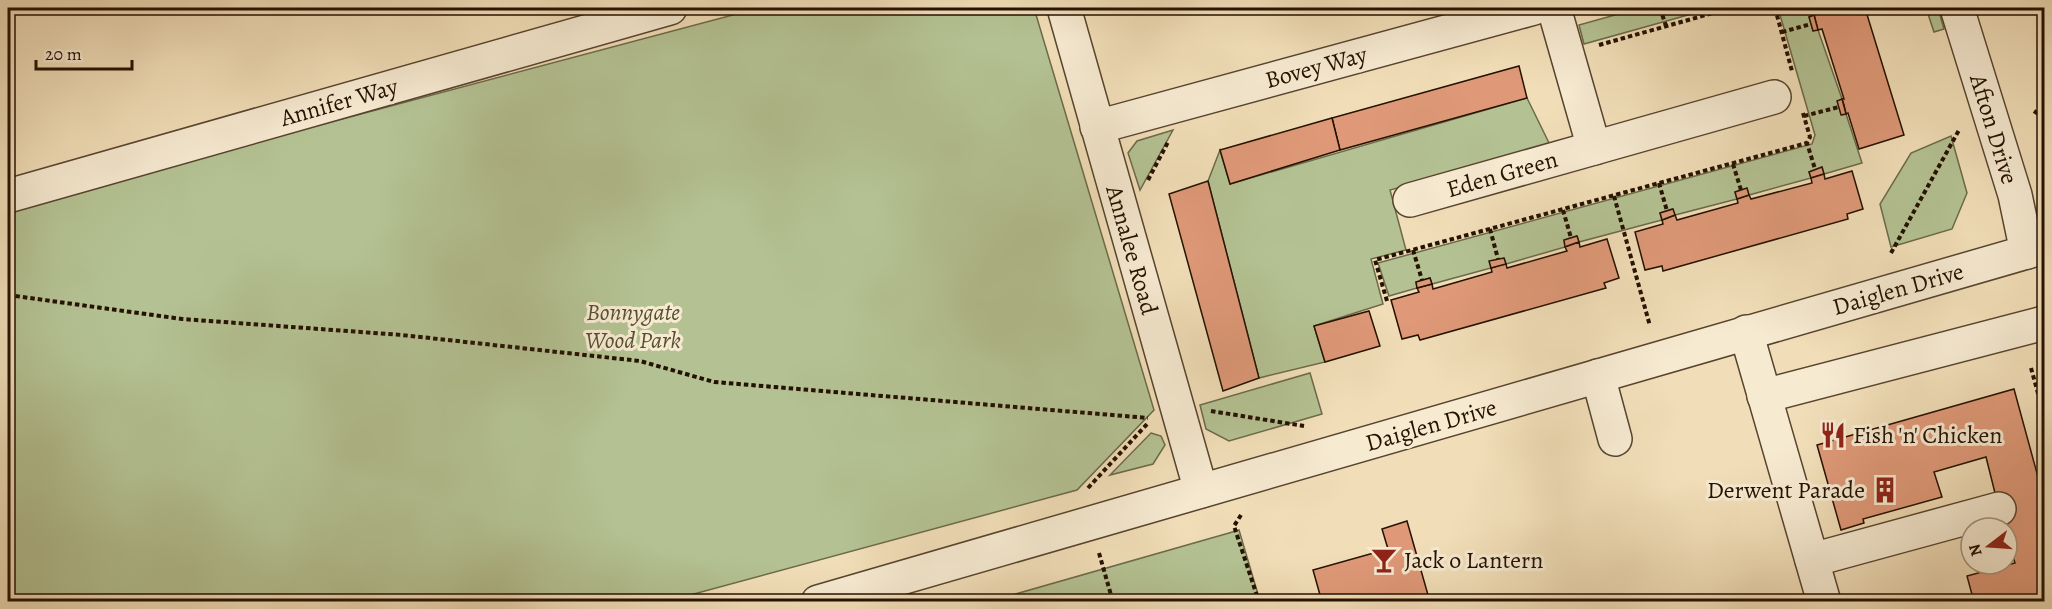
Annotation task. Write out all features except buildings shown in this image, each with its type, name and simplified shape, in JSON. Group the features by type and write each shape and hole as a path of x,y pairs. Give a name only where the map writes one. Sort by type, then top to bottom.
{"street":[{"name":"Annifer Way","path":"8,196 670,8"},
{"name":"Annalee Road","path":"1064,8 1202,491"},
{"name":"Bovey Way","path":"1097,127 1534,8"},
{"path":"1554,8 1594,148"},
{"name":"Afton Drive","path":"1957,8 2015,195 2036,249"},
{"name":"Eden Green","path":"1410,200 1789,92"},
{"name":"Daiglen Drive","path":"818,602 2036,249"},
{"path":"1764,396 2044,323"},
{"path":"1746,332 1824,602"},
{"path":"1598,376 1615,439"},
{"path":"1812,560 1999,509"}],"path":[{"path":"1660,8 1666,26"},
{"path":"1592,47 1731,8"},
{"path":"1775,8 1782,32 1789,92 1804,116 1810,137 1807,143 1815,169"},
{"path":"1782,32 1811,24"},
{"path":"1804,116 1839,107"},
{"path":"2034,111 2044,118"},
{"path":"1891,253 1960,129"},
{"path":"1147,181 1169,141"},
{"path":"1387,301 1375,260 1807,143"},
{"path":"1733,164 1741,190"},
{"path":"1659,183 1667,211"},
{"path":"1614,196 1650,326"},
{"path":"1563,210 1571,238"},
{"path":"1490,229 1498,259"},
{"path":"1413,250 1422,280"},
{"path":"8,295 182,319 402,335 640,361 714,382 1152,418"},
{"path":"2031,368 2044,415"},
{"path":"1206,410 1315,427"},
{"path":"1235,481 1242,512 1234,526 1259,602"},
{"path":"1102,561 1113,602"}],"green space":[{"name":"Bonnygate Wood Park","path":"759,8 1034,8 1154,410 1077,490 668,601 8,601 8,208"},
{"path":"1640,8 1713,8 1584,44 1579,25"},
{"path":"1778,8 1811,8 1814,15 1809,17 1813,31 1818,30 1842,99 1842,115 1846,114 1862,163 1824,174 1822,167 1809,172 1811,178 1749,195 1747,189 1735,192 1737,199 1675,215 1672,209 1660,213 1662,220 1579,242 1577,236 1564,240 1565,247 1506,264 1504,258 1490,261 1491,268 1432,284 1430,278 1416,282 1417,288 1389,296 1378,263 1812,144 1815,135"},
{"path":"1926,8 1938,8 1944,29 1934,32"},
{"path":"1527,98 1551,147 1390,190 1406,250 1371,259 1383,304 1314,326 1325,362 1259,378 1208,181 1220,150 1230,184"},
{"path":"1173,130 1140,190 1128,153 1137,141"},
{"path":"1951,136 1967,193 1952,229 1891,247 1880,204 1911,153"},
{"path":"1310,373 1322,414 1229,441 1206,429 1200,405"},
{"path":"1151,433 1161,436 1165,445 1153,464 1110,475"},
{"path":"1239,530 1260,601 991,601 1229,533"}],"place":[{"name":"Fish 'n' Chicken","path":"1833,435"},
{"name":"Derwent Parade","path":"1885,490"},
{"name":"Jack o Lantern","path":"1384,560"}]}
